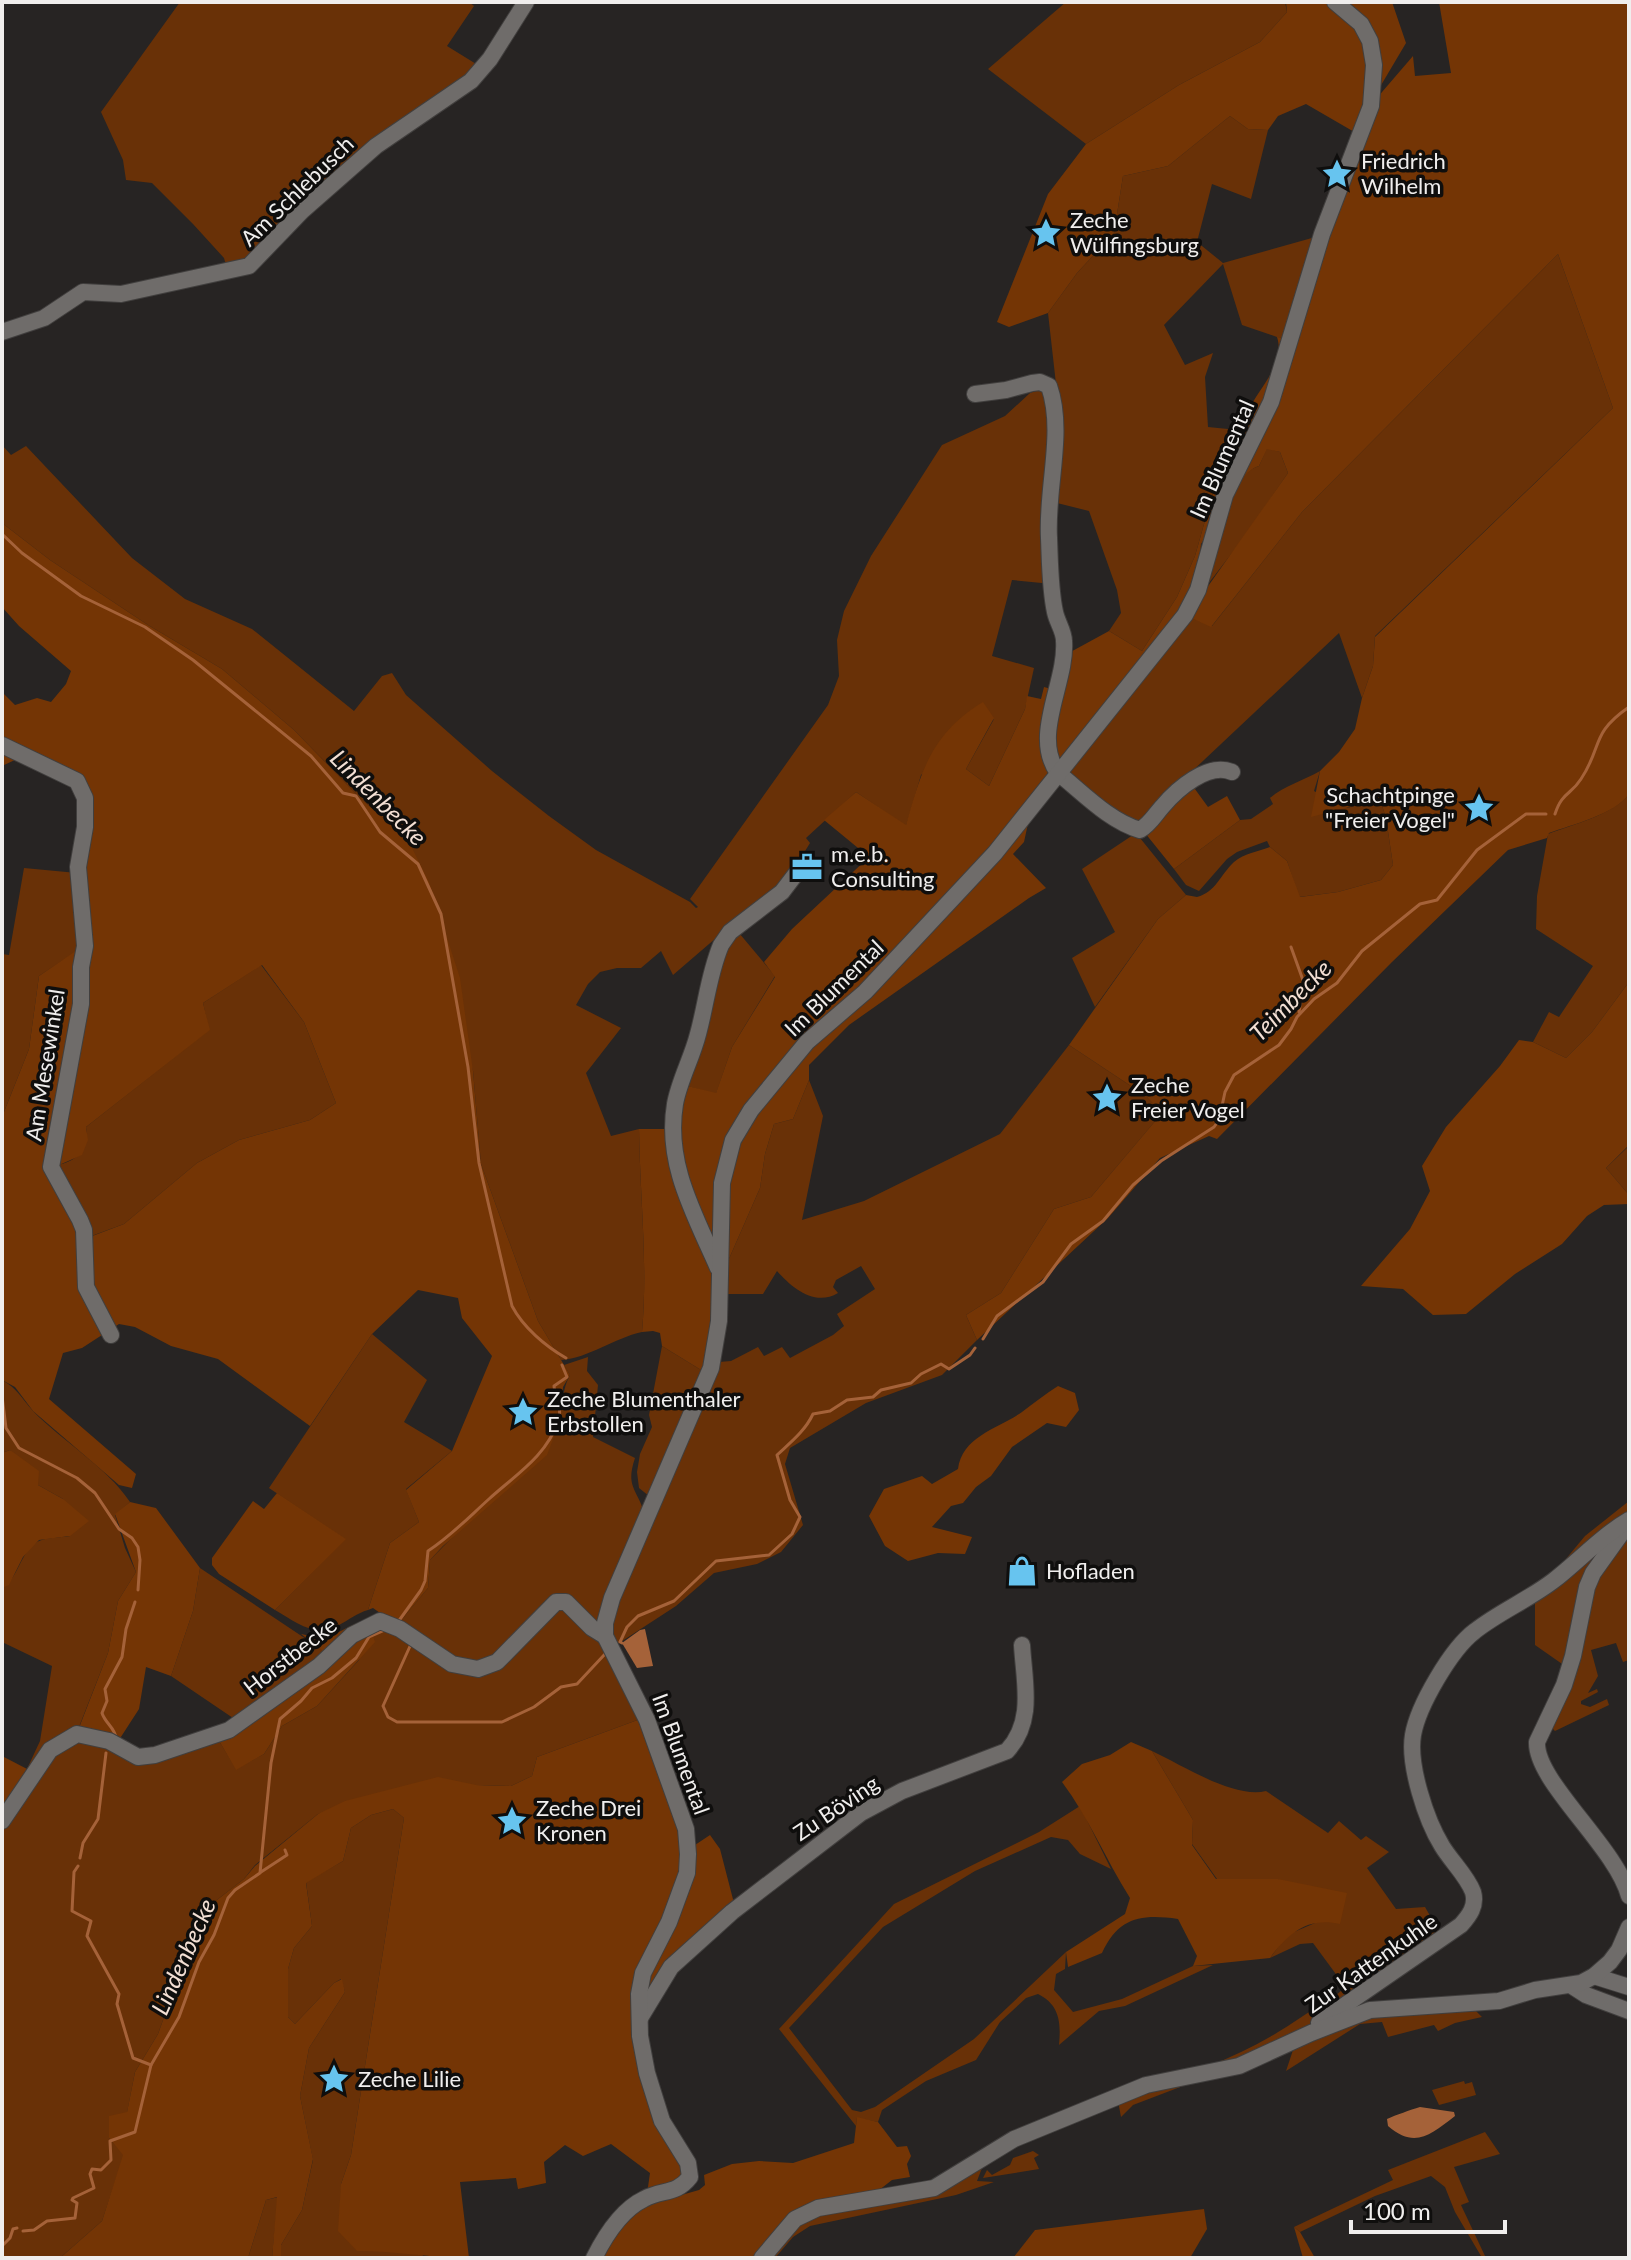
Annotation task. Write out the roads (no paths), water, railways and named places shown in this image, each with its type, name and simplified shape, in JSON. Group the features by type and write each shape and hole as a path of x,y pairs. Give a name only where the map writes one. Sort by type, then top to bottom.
{"street":[{"name":"Am Schlebusch","path":"2,332 44,318 83,292 121,294 249,266 302,211 376,146 471,81 490,59 526,2"},
{"name":"Im Blumental","path":"594,2258 604,2238 642,2199 681,2188 690,2177 688,2163 666,2128 654,2097 639,2019 643,1973 681,1891 687,1873 688,1854 681,1814 647,1720 605,1636 605,1623 612,1598 711,1368 719,1321 719,1221 725,1166 733,1140 751,1110 807,1042 865,992 961,892 1022,821 1185,615 1198,590 1225,495 1271,402 1322,234 1372,99 1372,51 1361,24 1335,2"},
{"path":"975,394 1040,382 1049,386 1055,404 1055,441 1048,502 1049,539 1054,609 1064,643 1048,738 1050,758 1058,773 1106,811 1140,830 1147,826 1163,805 1210,770 1219,768 1232,772"},
{"name":"Am Mesewinkel","path":"2,745 73,779 83,789 86,807 78,867 85,946 81,967 81,1004 51,1167 84,1230 86,1287 111,1335"},
{"name":"Im Blumental","path":"720,1271 682,1185 675,1160 675,1101 691,1061 721,945 730,932 782,892 798,871"},
{"path":"1629,1521 1593,1573 1587,1587 1564,1685 1540,1735 1536,1751 1557,1787 1612,1860 1629,1896"},
{"name":"Zur Kattenkuhle","path":"1311,2033 1321,2021 1461,1925 1473,1909 1473,1892 1441,1844 1429,1817 1413,1762 1414,1730 1432,1688 1461,1645 1475,1631 1552,1582 1602,1538 1629,1521"},
{"name":"Horstbecke","path":"2,1821 50,1750 60,1743 77,1734 92,1736 138,1757 155,1755 229,1730 310,1673 352,1635 373,1623 389,1623 452,1664 470,1669 497,1662 556,1602 566,1602 592,1628 605,1636"},
{"name":"Zu Böving","path":"639,2019 671,1967 732,1912 861,1813 902,1791 1007,1751 1016,1742 1027,1712 1022,1645"},
{"path":"762,2258 795,2219 818,2208 934,2188 1014,2139 1146,2085 1239,2066 1370,2010 1499,2001 1535,1990 1572,1986 1594,1976 1619,1950 1629,1927"},
{"path":"1594,1976 1629,1987"},
{"path":"1572,1986 1586,1995 1629,2011"}],"waterway":[{"name":"Lindenbecke","path":"2,534 22,553 81,596 145,627 193,660 311,756 343,793 356,796 380,832 418,864 441,914 468,1067 479,1163 512,1306 535,1335 566,1358"},
{"name":"Teimbecke","path":"1555,814 1588,768 1602,733 1629,707"},
{"name":"Teimbecke","path":"983,1339 997,1316 1043,1282 1071,1244 1103,1221 1133,1185 1161,1161 1214,1127 1234,1075 1279,1045 1297,1017 1314,999 1337,983 1362,951 1420,904 1437,900 1477,850 1526,814 1546,814"},
{"path":"1291,947 1304,983 1299,1012"},
{"name":"Teimbecke","path":"622,1643 627,1627 638,1616 674,1601 716,1561 769,1555 792,1534 800,1517 790,1500 777,1455 802,1431 813,1414 830,1411 847,1400 873,1397 881,1390 911,1383 941,1364 949,1369 975,1348"},
{"name":"Lindenbecke","path":"398,1622 425,1581 428,1551 519,1473 546,1445 559,1417 554,1386 567,1377 562,1365"},
{"path":"2,1396 6,1428 19,1448 77,1478 95,1493 119,1529 132,1538 138,1547 140,1560 138,1590"},
{"path":"116,1738 102,1713 107,1701 105,1689 122,1657 126,1629 135,1602"},
{"name":"Lindenbecke","path":"23,2231 34,2230 47,2221 75,2218 77,2203 72,2200 94,2188 90,2174 92,2169 101,2170 111,2160 110,2141 135,2132 151,2065 179,2017 199,1962 214,1935 228,1898 260,1873 271,1763 280,1719 312,1688 332,1678 356,1658 369,1637 385,1630"},
{"name":"Teimbecke","path":"411,1644 383,1706 388,1717 397,1722 502,1722 534,1707 561,1687 577,1684 605,1654"},
{"path":"80,1858 83,1843 98,1819 106,1753"},
{"path":"261,1872 287,1855 285,1850"},
{"path":"78,1866 74,1872 72,1911 91,1921 87,1936 119,1994 117,2004 133,2058 151,2065"},
{"name":"Lindenbecke","path":"2,2246 13,2229 17,2228"}],"place":[{"name":"Friedrich Wilhelm","path":"1337,174"},
{"name":"Zeche Wülfingsburg","path":"1046,233"},
{"name":"Schachtpinge \"Freier Vogel\"","path":"1479,808"},
{"name":"m.e.b. Consulting","path":"807,867"},
{"name":"Zeche Freier Vogel","path":"1107,1098"},
{"name":"Zeche Blumenthaler Erbstollen","path":"523,1412"},
{"name":"Hofladen","path":"1022,1571"},
{"name":"Zeche Drei Kronen","path":"512,1821"},
{"name":"Zeche Lilie","path":"334,2079"}]}
